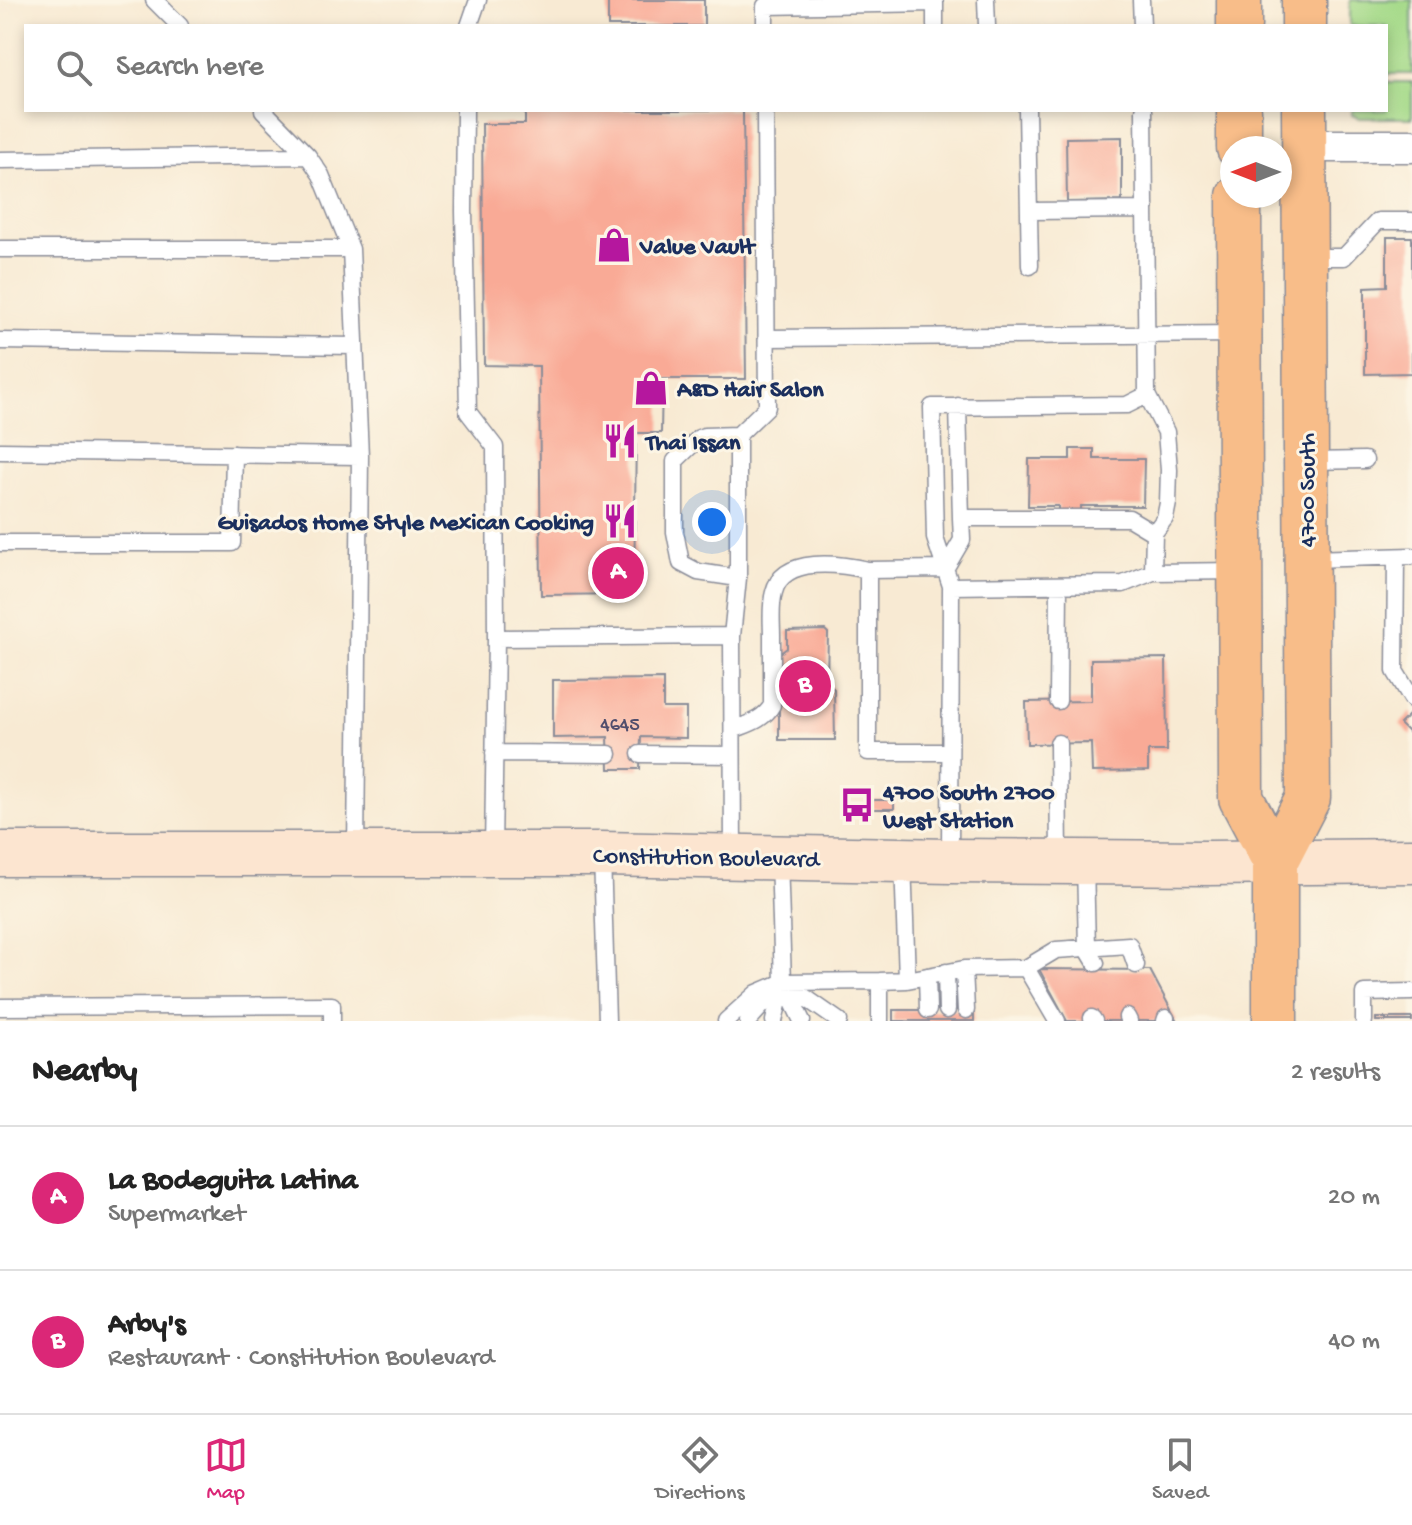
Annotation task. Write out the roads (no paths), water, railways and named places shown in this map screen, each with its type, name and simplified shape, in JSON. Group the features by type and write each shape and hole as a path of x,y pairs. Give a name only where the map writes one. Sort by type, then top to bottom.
{"main road":[{"path":"1239,0 1239,24"},
{"path":"1304,0 1304,24"},
{"path":"1239,112 1239,136"},
{"name":"4700 South","path":"1275,1021 1275,862 1308,798 1304,128"},
{"name":"4700 South","path":"1239,208 1241,798 1275,862"},
{"name":"Constitution Boulevard","path":"0,854 602,854 950,861 1412,861"}],"street":[{"path":"1304,128 1412,146"}],"lane":[{"path":"154,0 178,24"},
{"path":"470,24 478,0"},
{"path":"986,0 987,24"},
{"path":"1141,0 1142,24"},
{"path":"765,24 765,6 935,3 935,24"},
{"path":"265,112 308,156 321,175 351,249 360,456 356,853"},
{"path":"465,112 468,412 495,447 493,854"},
{"path":"738,578 698,572 681,563 675,532 675,461 699,438 738,435 767,407 765,112"},
{"path":"1027,112 1030,266"},
{"path":"1144,112 1147,395 1166,432 1169,470 1165,518 1154,533 1153,572"},
{"path":"0,160 308,156"},
{"path":"1029,211 1144,210"},
{"path":"1305,257 1344,257 1378,221 1412,221"},
{"path":"0,249 351,249"},
{"path":"768,338 1239,334"},
{"path":"0,341 355,346"},
{"path":"950,861 951,586 935,538 932,407 1127,405 1147,395"},
{"path":"945,569 962,540 958,406"},
{"path":"733,857 732,636 738,578 738,435"},
{"path":"0,451 360,456"},
{"path":"0,543 232,543 234,454"},
{"path":"1306,461 1365,460"},
{"path":"961,518 1129,518 1154,533"},
{"path":"1307,559 1404,557 1395,671 1412,699"},
{"path":"733,730 760,718 770,711 772,705 774,592 782,578 796,568 811,565 850,566 868,570 945,569"},
{"path":"868,570 868,752 950,752"},
{"path":"951,586 1123,584 1153,572 1240,571"},
{"path":"1058,701 1059,585"},
{"path":"496,638 732,636"},
{"path":"1058,743 1072,862 1087,948 1096,963"},
{"path":"494,753 609,754"},
{"path":"640,754 732,755"},
{"path":"602,854 607,1021"},
{"path":"774,1021 783,982 779,858"},
{"path":"903,860 907,980"},
{"path":"726,1021 757,993 783,982 907,980 964,969 1026,968 1087,948 1129,945 1136,965"},
{"path":"1026,968 1057,1021"},
{"path":"964,969 966,1010"},
{"path":"946,972 947,1010"},
{"path":"927,976 928,1010"},
{"path":"880,981 880,1021"},
{"path":"748,1021 783,982"},
{"path":"783,982 802,1021"},
{"path":"783,982 819,1021"},
{"path":"783,982 839,1021"},
{"path":"1364,1021 1364,993 1412,992"},
{"path":"0,1007 332,1005 332,1021"}],"place":[{"name":"Value Vault","path":"614,245"},
{"name":"A&D Hair Salon","path":"651,388"},
{"name":"Thai Issan","path":"620,441"},
{"name":"Guisados Home Style Mexican Cooking","path":"620,521"},
{"name":"La Bodeguita Latina","path":"618,573"},
{"name":"Arby's","path":"805,686"},
{"name":"4700 South 2700 West Station","path":"857,805"}]}
